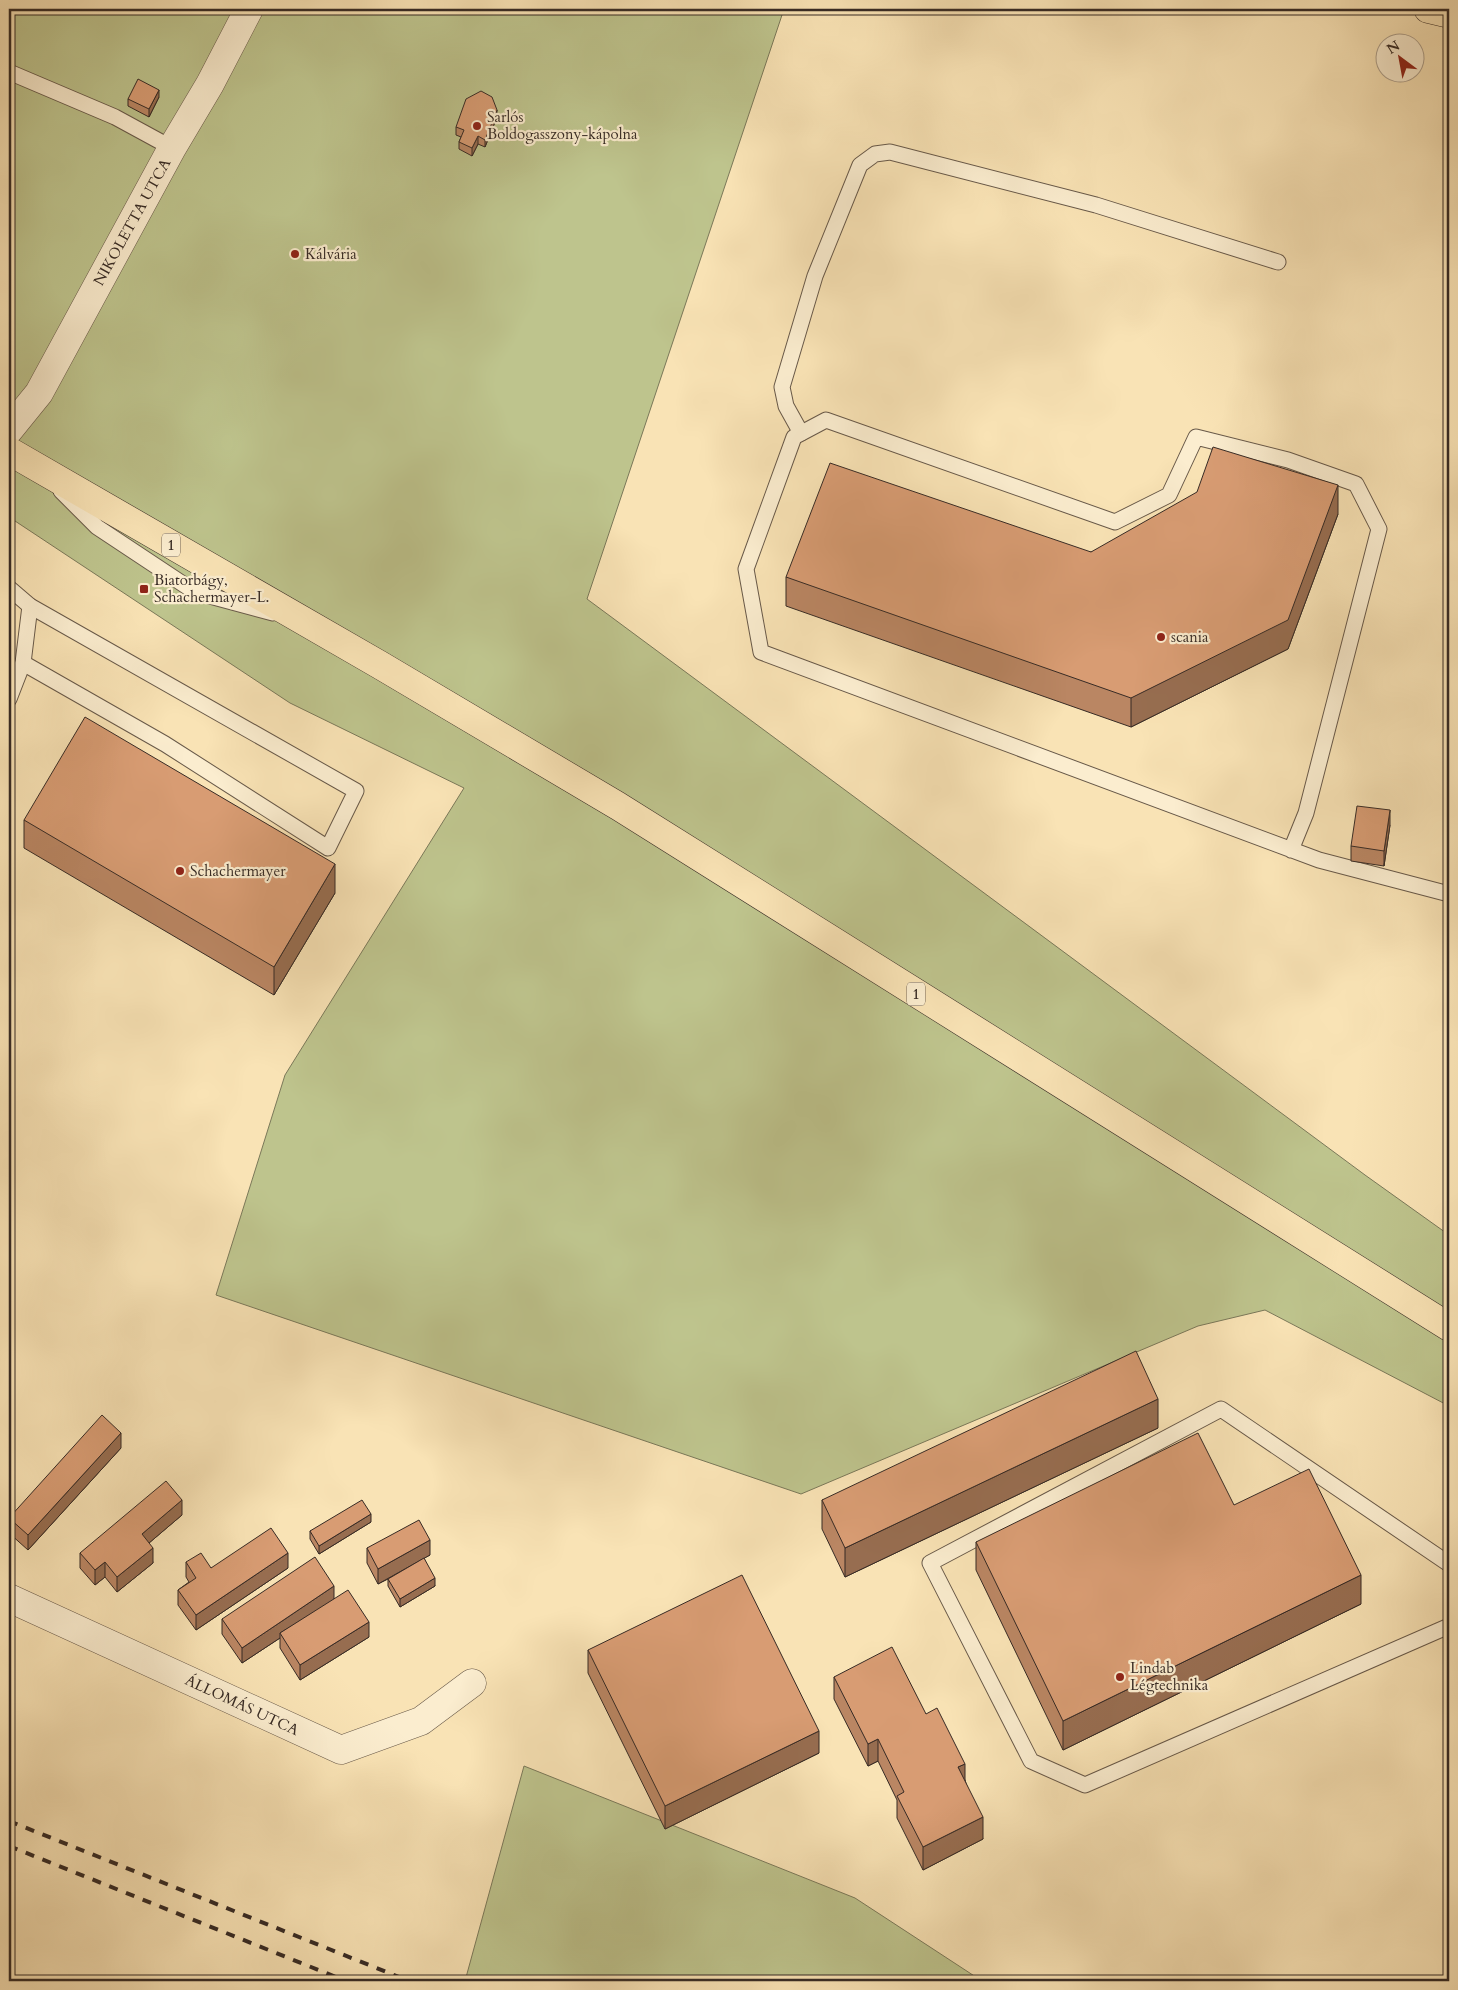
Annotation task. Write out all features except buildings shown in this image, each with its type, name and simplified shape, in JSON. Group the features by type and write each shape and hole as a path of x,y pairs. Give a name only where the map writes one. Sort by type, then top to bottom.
{"main road":[{"path":"1428,9 1449,14"},
{"name":"1","path":"9,452 303,621 618,806 1449,1327"}],"street":[{"name":"NIKOLETTA UTCA","path":"9,430 39,393 172,148 210,84 249,9"},
{"name":"ÁLLOMÁS UTCA","path":"9,1598 341,1750 421,1721 472,1683"}],"lane":[{"path":"9,72 115,117 172,148"},
{"path":"801,433 786,406 782,386 815,276 860,165 874,154 890,152 1096,205 1278,262"},
{"path":"1291,850 1306,813 1379,529 1356,484 1288,460 1196,437 1169,496 1115,522 826,420 794,437 746,569 761,652 1291,850 1319,860 1449,894"},
{"path":"9,588 30,606 356,791 328,848 165,744 23,663"},
{"path":"9,699 23,663 30,606"},
{"path":"1449,1564 1220,1409 930,1563 1030,1761 1085,1785 1449,1626"}],"green space":[{"path":"9,9 784,9 587,599 1365,1175 1449,1235 1449,1406 1265,1310 1198,1326 801,1494 216,1295 285,1075 464,788 290,703 9,517"},
{"path":"524,1766 855,1898 982,1981 465,1981"}],"railway":[{"path":"9,1821 409,1981"},
{"path":"9,1846 346,1981"}],"place":[{"name":"Sarlós Boldogasszony-kápolna","path":"477,126"},
{"name":"Kálvária","path":"295,254"},
{"name":"Biatorbágy, Schachermayer-L.","path":"144,589"},
{"name":"scania","path":"1161,637"},
{"name":"Schachermayer","path":"180,871"},
{"name":"Lindab Légtechnika","path":"1120,1677"}]}
